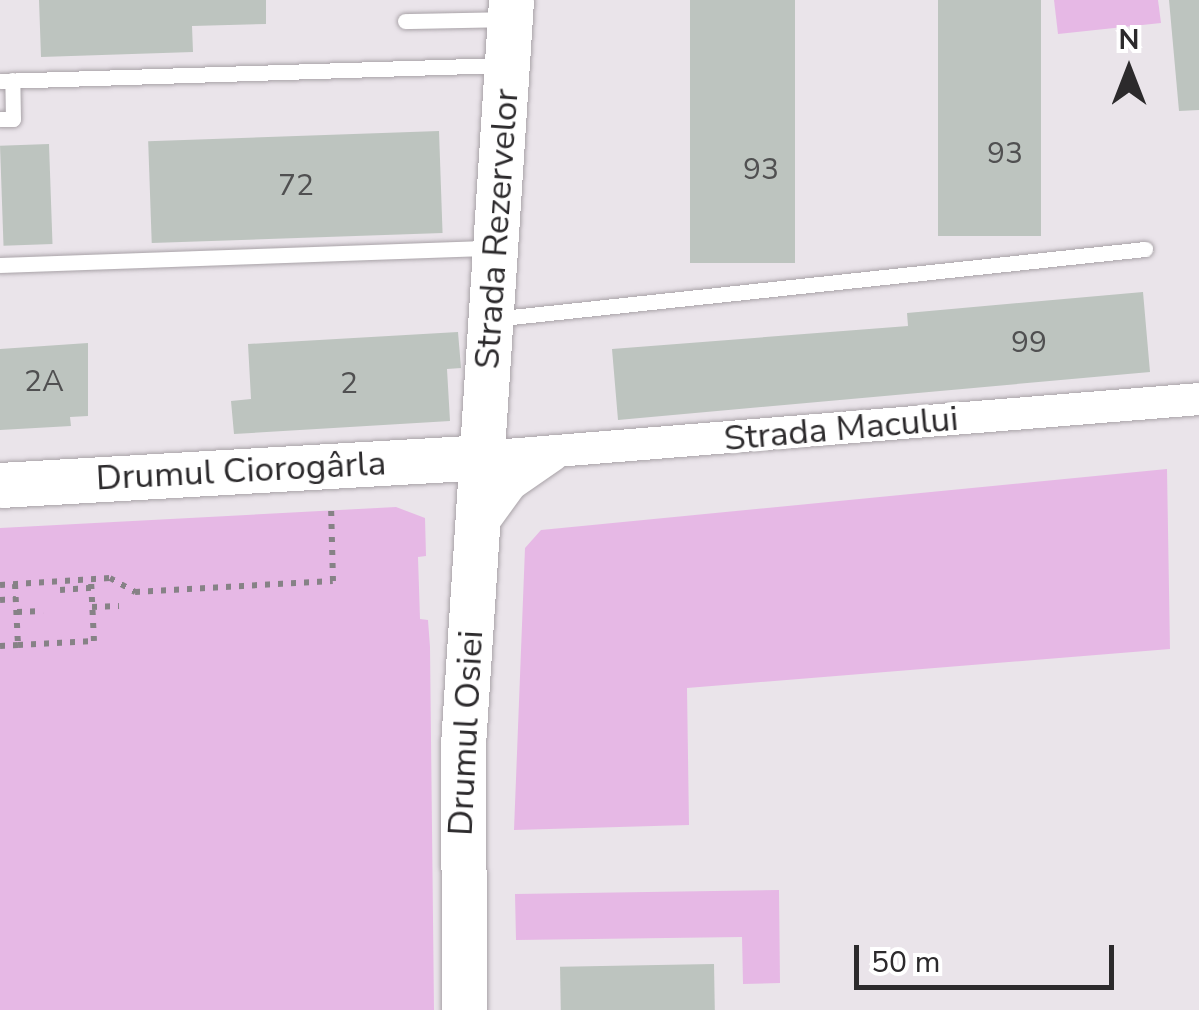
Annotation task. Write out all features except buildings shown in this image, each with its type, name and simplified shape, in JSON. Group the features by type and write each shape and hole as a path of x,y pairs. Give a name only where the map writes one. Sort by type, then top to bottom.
{"street":[{"name":"Strada Rezervelor","path":"482,457 511,9"},
{"name":"Strada Macului","path":"482,457 1199,399"},
{"path":"478,532 510,484 560,452"},
{"name":"Drumul Ciorogârla","path":"0,485 482,457"},
{"name":"Drumul Osiei","path":"464,1010 462,783 482,457"}],"lane":[{"path":"405,21 511,9"},
{"path":"0,119 13,119 6,80 507,65"},
{"path":"0,265 496,248"},
{"path":"491,319 1145,249"}],"path":[{"path":"60,590 110,578 135,592 333,581 330,466"},
{"path":"15,584 18,645"},
{"path":"0,585 92,584"},
{"path":"0,646 94,641 92,584"},
{"path":"0,600 16,599"},
{"path":"92,607 118,606"},
{"path":"17,612 43,611"}],"shaded area":[{"path":"1054,0 1158,0 1161,23 1058,34"},
{"path":"1167,469 1170,649 687,688 689,825 514,830 525,548 541,530"},
{"path":"396,507 425,518 426,556 418,557 420,619 428,620 430,647 434,1010 0,1010 0,528"},
{"path":"779,890 780,983 743,984 742,937 516,940 515,894"}]}
